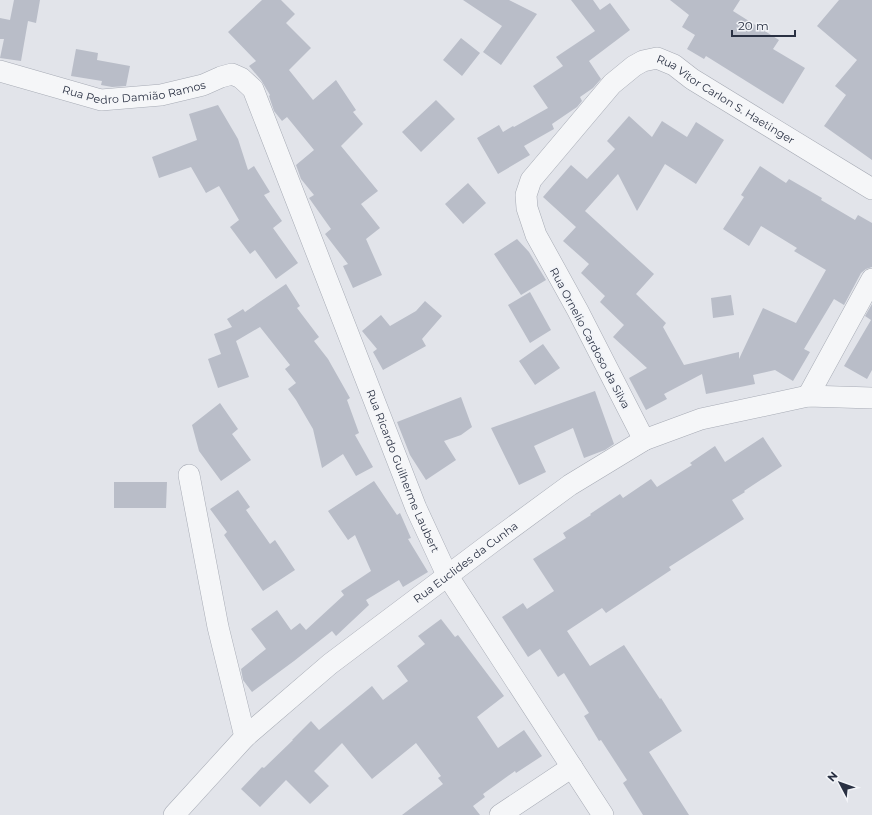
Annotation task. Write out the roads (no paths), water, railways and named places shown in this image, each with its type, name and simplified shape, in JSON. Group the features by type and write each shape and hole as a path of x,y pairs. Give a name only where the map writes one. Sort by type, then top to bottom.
{"street":[{"name":"Rua Vitor Carlon S. Haetinger","path":"536,236 527,208 526,195 532,180 612,84 634,66 643,61 657,58 674,65 692,79 872,189"},
{"name":"Rua Pedro Damião Ramos","path":"0,71 101,100 160,95 203,85 232,74 241,78 253,89 257,100"},
{"name":"Rua Ricardo Guilherme Laubert","path":"257,100 416,508 447,575 603,815"},
{"name":"Rua Ornelio Cardoso da Silva","path":"536,236 578,311 644,440"},
{"path":"808,396 872,279"},
{"name":"Rua Euclides da Cunha","path":"174,815 245,737 330,664 447,575 570,485 644,440 700,419 808,396 872,398"},
{"path":"189,475 218,627 245,737"},
{"path":"500,815 572,767"}]}
